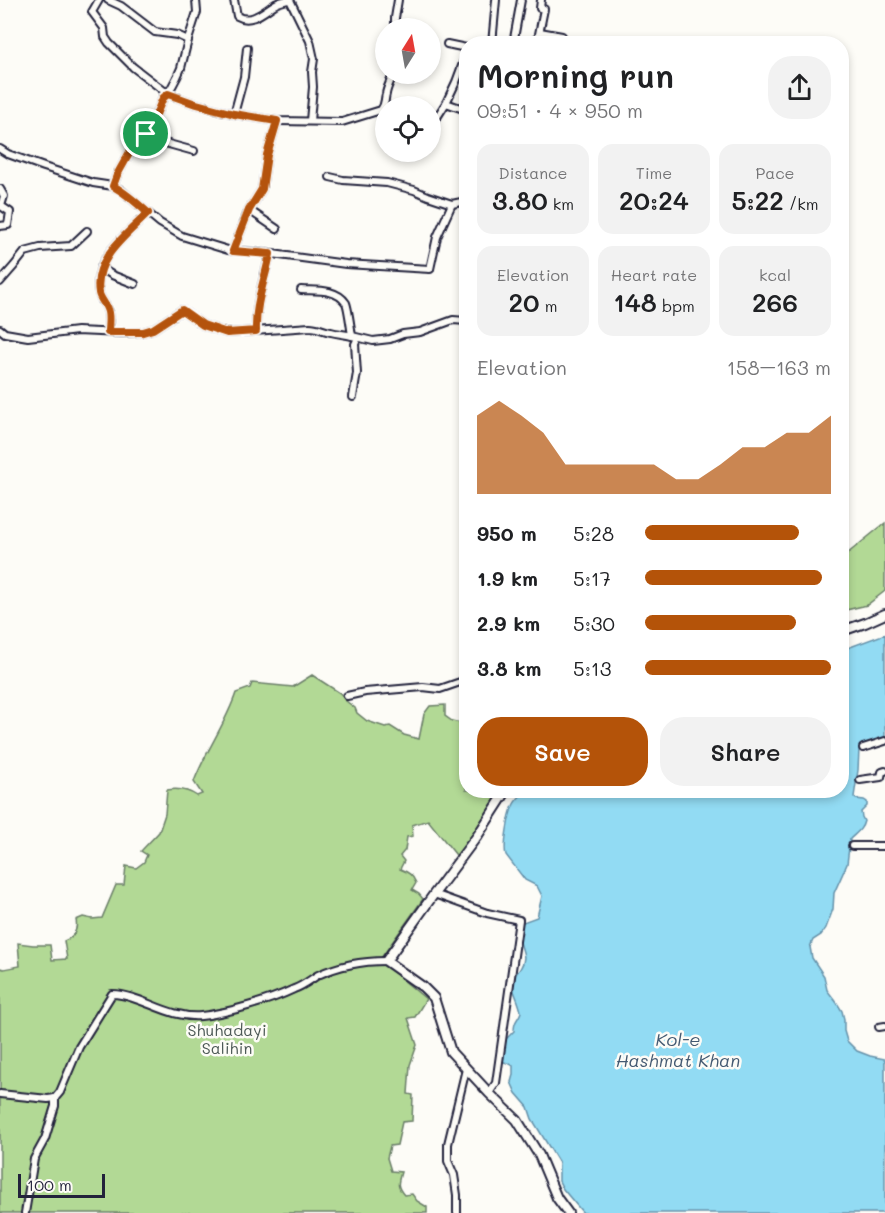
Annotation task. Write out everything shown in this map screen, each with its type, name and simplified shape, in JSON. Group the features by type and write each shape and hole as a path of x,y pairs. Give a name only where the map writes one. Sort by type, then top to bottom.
{"street":[{"path":"99,0 92,12 104,28 109,44 133,67 168,94 234,114 277,121 342,122 375,112"},
{"path":"108,0 121,6 155,32 177,35 188,40"},
{"path":"113,186 140,134 146,134 149,131 163,98 168,94 181,68 197,12 196,0"},
{"path":"234,0 237,16 249,19 258,16 275,4 289,0 310,41 314,59 310,121"},
{"path":"395,18 398,0"},
{"path":"493,36 496,0"},
{"path":"514,36 521,0"},
{"path":"539,36 544,9 540,8 541,0"},
{"path":"540,32 562,36"},
{"path":"447,44 459,47"},
{"path":"234,114 244,77 247,48"},
{"path":"441,111 459,74"},
{"path":"446,103 459,108"},
{"path":"233,251 249,210 262,189 267,155 277,121"},
{"path":"149,131 165,143 194,151"},
{"path":"0,149 8,154 93,183 113,186 121,190 160,223 182,236 233,251 346,264 430,270 437,237 452,204"},
{"path":"330,177 396,185 452,204 459,202"},
{"path":"0,189 4,196 1,206 10,212 8,225 0,226"},
{"path":"249,210 276,230"},
{"path":"108,332 108,310 99,295 98,280 101,268 123,236 148,213"},
{"path":"0,282 25,252 40,248 71,246 87,231"},
{"path":"256,331 260,288 270,254"},
{"path":"101,268 135,284"},
{"path":"301,290 333,292 346,304 355,337 357,373 353,397"},
{"path":"0,329 5,333 28,337 77,331 143,332 153,329 182,310 203,325 227,333 318,327 330,332 373,341 420,332 453,320 459,320"},
{"path":"849,629 885,614"},
{"path":"346,696 423,687 440,689 459,682"},
{"path":"863,748 885,741"},
{"path":"860,780 881,777 882,772 885,771"},
{"path":"386,961 478,835 502,798"},
{"path":"852,846 885,846"},
{"path":"434,894 487,913 519,920 496,1083 489,1093"},
{"path":"25,1213 34,1159 45,1139 55,1106 55,1098 60,1092 79,1047 112,994 122,994 183,1016 199,1016 279,996 336,967 370,961 386,961 423,987 434,998 451,1052 517,1120 539,1155 557,1198 568,1213"},
{"path":"457,1213 457,1195 448,1161 448,1144 466,1069"},
{"path":"0,1094 55,1098"}],"green space":[{"path":"885,523 885,591 867,605 849,609 849,552"},
{"name":"Shuhadayi Salihin","path":"312,675 340,693 367,721 385,727 390,726 404,735 419,739 424,714 430,706 445,705 445,716 459,722 459,798 496,798 461,853 456,855 428,820 412,825 413,836 407,837 405,850 400,856 404,861 400,869 413,878 416,883 412,890 423,899 381,958 391,970 426,999 415,1017 408,1018 417,1045 410,1065 408,1094 413,1095 412,1121 402,1122 397,1145 390,1146 387,1158 391,1171 401,1172 398,1184 401,1192 404,1195 412,1194 417,1201 427,1207 427,1213 0,1213 0,968 20,966 18,943 50,945 52,960 67,959 64,941 74,933 76,920 83,917 102,918 116,885 124,885 126,866 136,868 144,862 147,855 141,851 159,832 165,814 167,790 182,790 197,796 202,794 194,782 195,779 236,693 250,688 252,683 293,687"}],"water":[{"name":"Kol-e Hashmat Khan","path":"885,634 885,739 859,749 854,797 867,802 867,806 861,812 864,821 850,839 847,864 834,893 833,909 826,928 813,940 810,947 812,958 824,976 827,990 842,1011 847,1041 857,1051 885,1059 885,1213 583,1213 563,1189 559,1181 559,1163 532,1119 528,1107 516,1093 511,1082 513,1066 501,1061 505,1040 514,1031 515,1022 521,1012 511,978 523,962 520,929 523,922 537,917 542,896 537,886 525,880 506,855 507,830 514,804 519,798 849,798 849,647"}],"route":[{"path":"168,94 234,114 277,121 267,155 262,189 249,210 233,251 270,254 260,288 256,331 227,333 203,325 182,310 153,329 143,332 108,332 108,310 99,295 98,280 101,268 123,236 148,213 113,186 140,134 146,134 163,98 168,94"}]}
